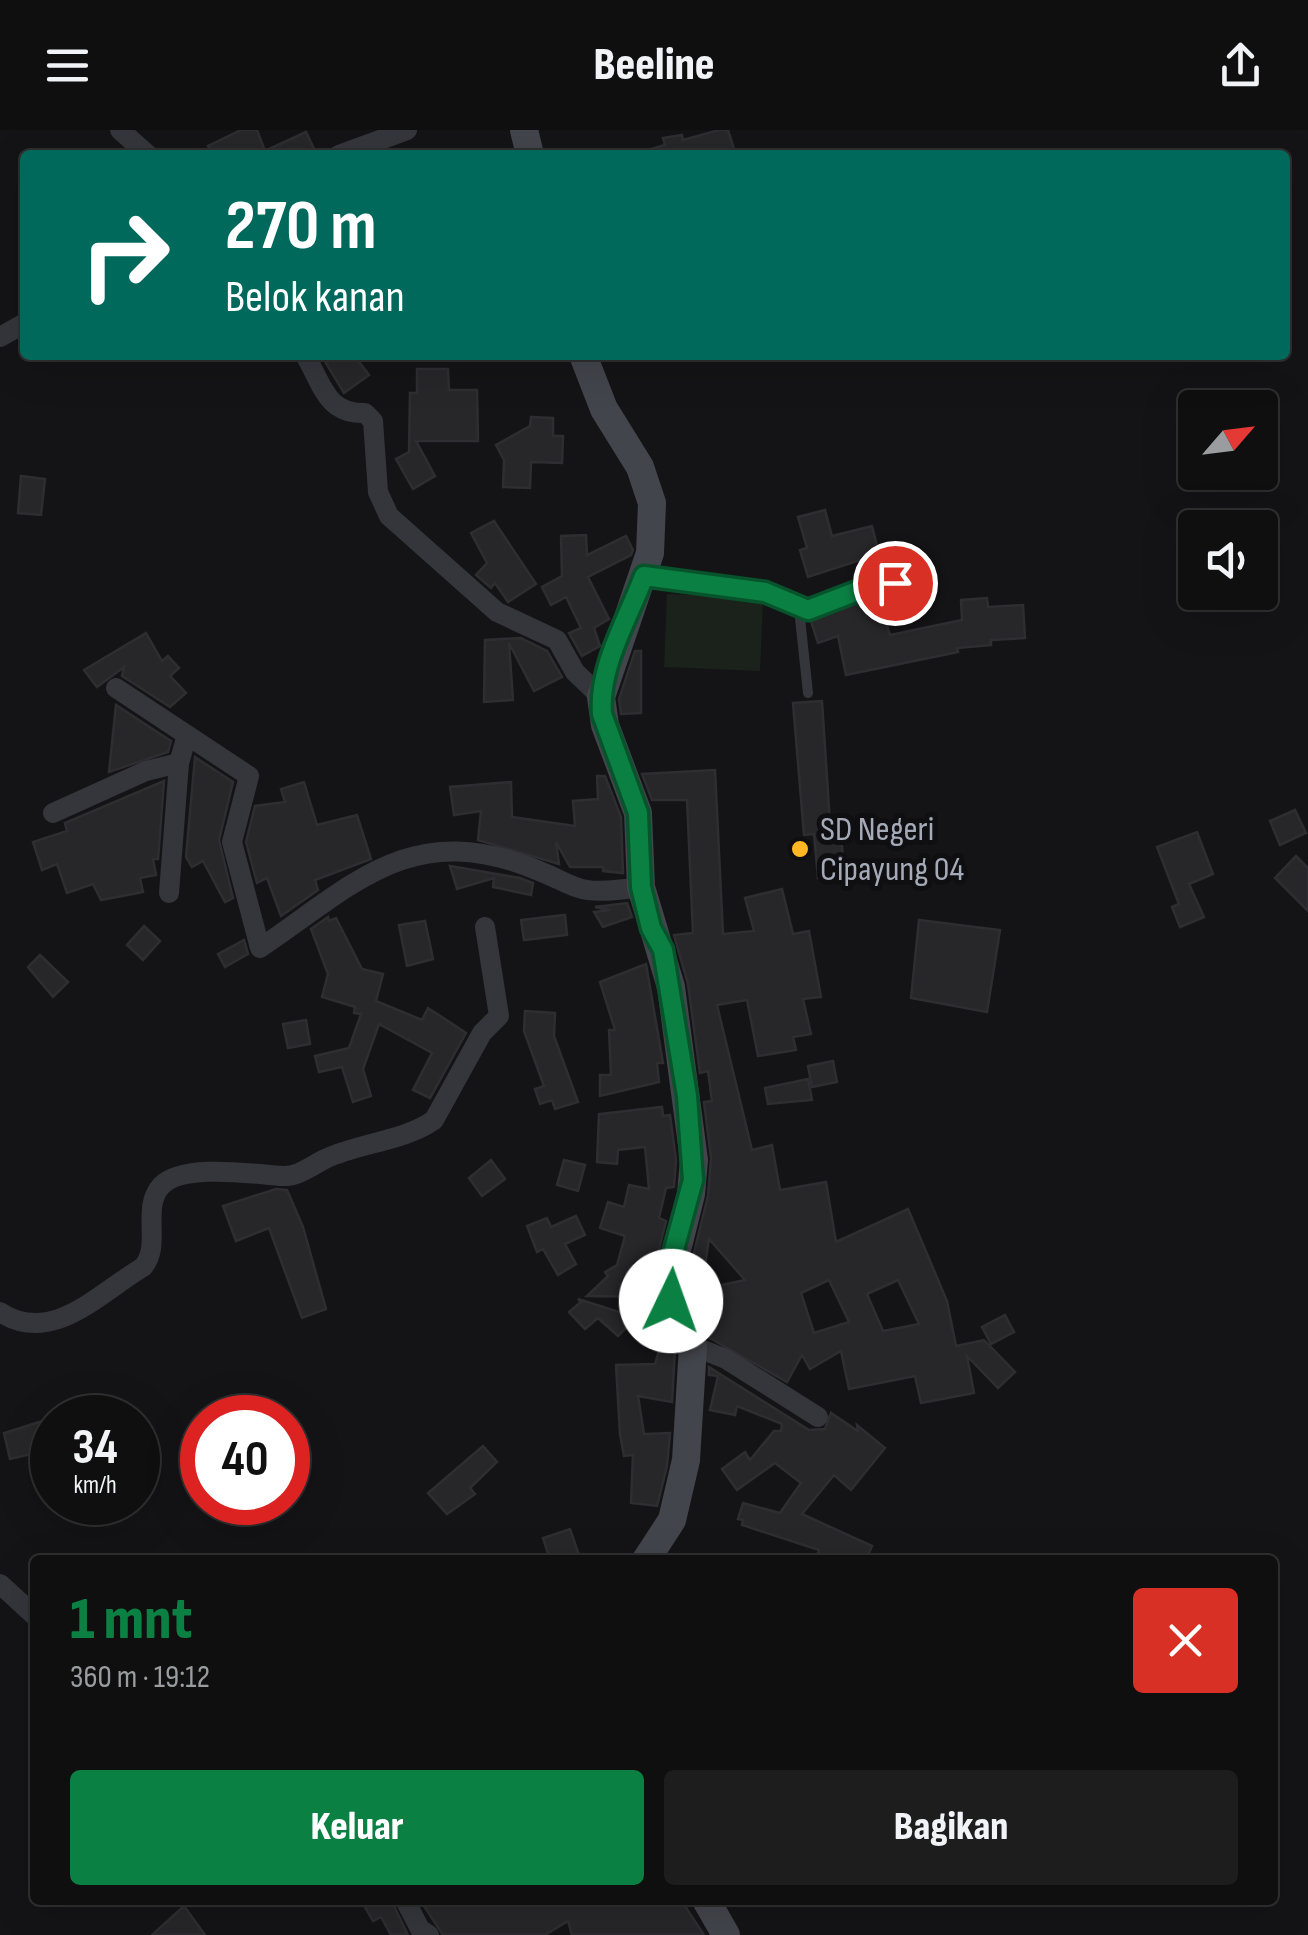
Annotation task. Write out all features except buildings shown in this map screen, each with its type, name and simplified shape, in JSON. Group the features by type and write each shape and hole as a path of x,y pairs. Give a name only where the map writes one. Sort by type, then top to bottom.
{"street":[{"path":"120,130 142,150"},
{"path":"353,150 408,130"},
{"path":"307,360 338,409 348,414 365,413 373,421 378,492 389,516 497,612 557,640 590,691 601,697"},
{"path":"585,360 604,409 640,468 650,493 652,542 644,576 601,697 605,725 638,813 641,887 671,987 693,1149 690,1194 668,1286 693,1346 681,1491 672,1520 649,1555"},
{"path":"116,688 249,776 232,842 260,948 389,864 423,851 478,851 524,865 588,893 641,887"},
{"path":"169,892 179,763 187,735"},
{"path":"53,813 146,771 179,763"},
{"path":"0,1312 18,1324 49,1326 143,1267 151,1256 153,1196 180,1174 288,1176 367,1141 424,1127 434,1120 482,1033 498,1016 485,927"},
{"path":"693,1346 726,1359 818,1417"},
{"path":"0,1584 30,1611"},
{"path":"407,1905 420,1929 429,1935"},
{"path":"709,1905 726,1935"}],"lane":[{"path":"644,576 765,592 799,609 817,608 879,585 908,588"},
{"path":"799,609 808,694"}],"shaded area":[{"path":"667,594 763,598 760,671 664,667"}],"place":[{"name":"SD Negeri Cipayung 04","path":"800,849"}],"route":[{"path":"671,1301 670,1264 693,1180 693,1149 671,987 641,887 635,798 602,714 601,697 610,662 644,576 765,592 808,610 860,590 895,583"}]}
